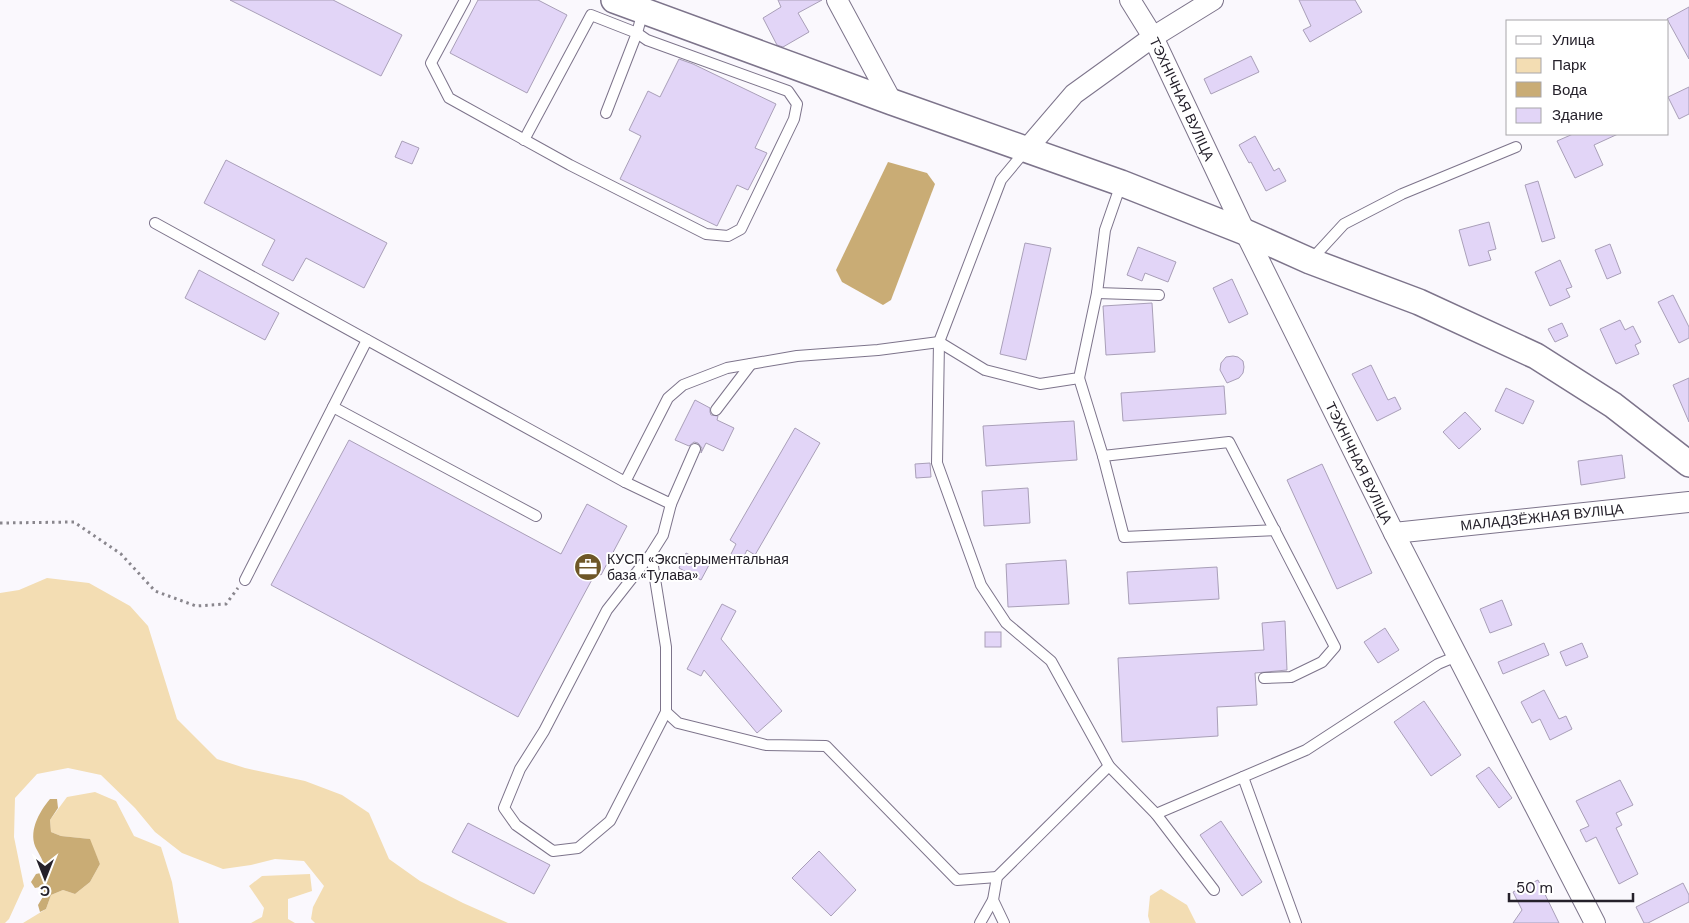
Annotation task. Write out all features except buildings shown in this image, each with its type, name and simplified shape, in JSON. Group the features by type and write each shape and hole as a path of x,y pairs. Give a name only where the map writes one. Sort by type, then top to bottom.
{"street":[{"path":"614,0 640,22 892,102 1122,183 1245,232 1310,261 1419,302 1536,356 1613,405 1689,464"},
{"path":"838,0 892,102"},
{"name":"ТЭХНІЧНАЯ ВУЛІЦА","path":"1130,0 1153,37 1245,232 1394,533 1595,923"},
{"path":"1026,150 1074,94 1153,37 1213,0"},
{"name":"МАЛАДЗЁЖНАЯ ВУЛІЦА","path":"1394,533 1689,502"}],"lane":[{"path":"465,0 431,62 449,98 579,170 706,234 728,236 740,229 794,119 797,104 788,90 647,40 640,22"},
{"path":"524,140 591,15 640,22"},
{"path":"606,113 640,22"},
{"path":"1310,261 1344,224 1402,194 1516,147"},
{"path":"1026,150 1001,180 939,342 937,463 981,586 1006,623 1051,661 1109,766 1156,814 1214,890"},
{"path":"1122,183 1105,230 1098,293 1080,378 1124,537 1275,530"},
{"path":"155,223 625,482 671,504"},
{"path":"1098,293 1159,295"},
{"path":"245,580 367,340"},
{"path":"625,482 668,398 683,385 727,368 797,356 878,350 939,342 986,370 1040,384 1080,378"},
{"path":"716,410 751,364"},
{"path":"333,407 536,516"},
{"path":"1103,456 1230,442 1335,647 1322,662 1291,677 1264,678"},
{"path":"651,554 666,648 666,712 610,821 578,848 553,851 516,825 504,808 520,769 544,731 607,610 651,554 663,535 671,504 695,449"},
{"path":"1156,814 1306,750 1438,664 1457,656"},
{"path":"666,712 678,724 766,745 826,746 957,880 997,877"},
{"path":"980,923 993,900 997,877 1109,766"},
{"path":"1243,777 1296,923"},
{"path":"993,900 1004,923"}],"path":[{"path":"0,523 74,522 121,554 155,591 196,606 226,604 245,580"}],"green space":[{"path":"47,578 89,583 130,606 148,626 177,719 217,759 245,768 305,781 342,795 369,813 389,859 420,881 508,923 315,923 311,919 313,907 324,886 304,861 275,859 223,869 182,853 155,832 135,808 101,775 68,768 37,774 15,798 14,837 24,886 9,919 5,923 0,923 0,593 19,590"},
{"path":"95,792 116,801 134,836 161,847 172,882 179,923 23,923 46,909 51,895 63,890 75,894 90,882 100,864 89,839 61,836 51,832 50,820 67,797"},
{"path":"310,874 312,891 288,899 288,919 295,923 251,923 262,917 264,908 249,886 262,876"},
{"path":"1161,889 1187,905 1196,923 1150,923 1148,916 1150,896"}],"water":[{"path":"888,162 927,173 935,184 891,300 883,305 842,282 836,270"},
{"path":"50,799 57,799 58,808 50,820 51,832 61,836 90,839 100,864 90,882 75,894 63,890 51,895 46,909 40,912 38,905 44,895 40,887 35,888 31,882 36,874 45,872 45,869 33,837 38,816"}],"place":[{"name":"КУСП «Эксперыментальная база «Тулава»","path":"588,567"}]}
